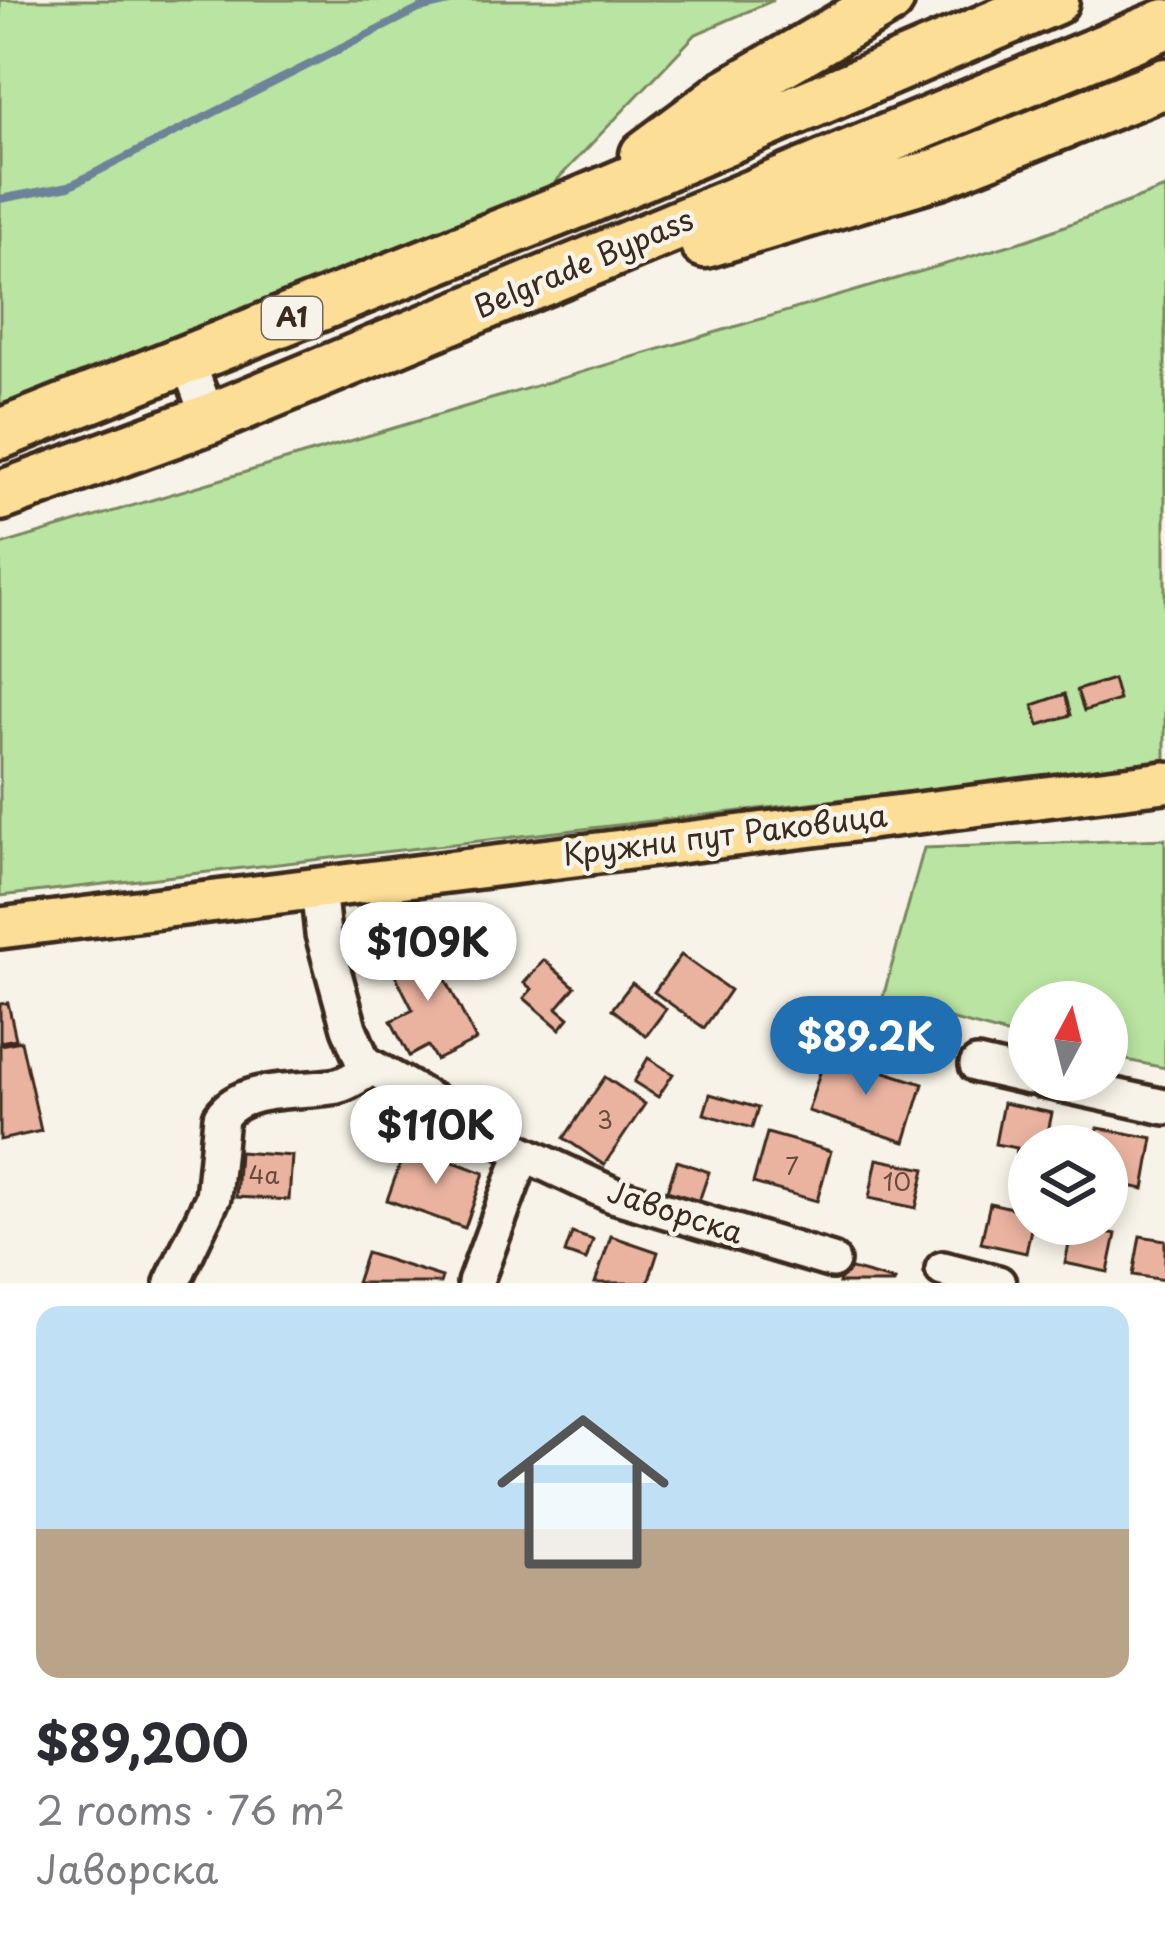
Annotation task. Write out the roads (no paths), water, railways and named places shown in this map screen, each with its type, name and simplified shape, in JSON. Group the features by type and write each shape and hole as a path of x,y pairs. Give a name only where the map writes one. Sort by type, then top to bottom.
{"highway":[{"path":"583,201 727,94 889,0"},
{"name":"Belgrade Bypass","path":"0,434 583,201 1054,0"},
{"name":"Belgrade Bypass","path":"0,496 209,419 1165,24"},
{"path":"536,284 694,246 940,173 1165,83"}],"main road":[{"name":"Кружни пут Раковица","path":"0,928 1165,782"}],"street":[{"path":"187,360 209,419"},
{"path":"172,1283 213,1197 219,1127 228,1106 252,1097 343,1085 371,1068 357,1053 349,1028 323,934 318,887"},
{"path":"977,1065 1008,1072"},
{"name":"Јаворска","path":"371,1068 523,1153 613,1195 832,1261"},
{"path":"1128,1099 1165,1107"},
{"path":"475,1283 523,1153"},
{"path":"943,1269 998,1283"}],"waterway":[{"path":"0,199 69,186 419,9 457,0"}]}
